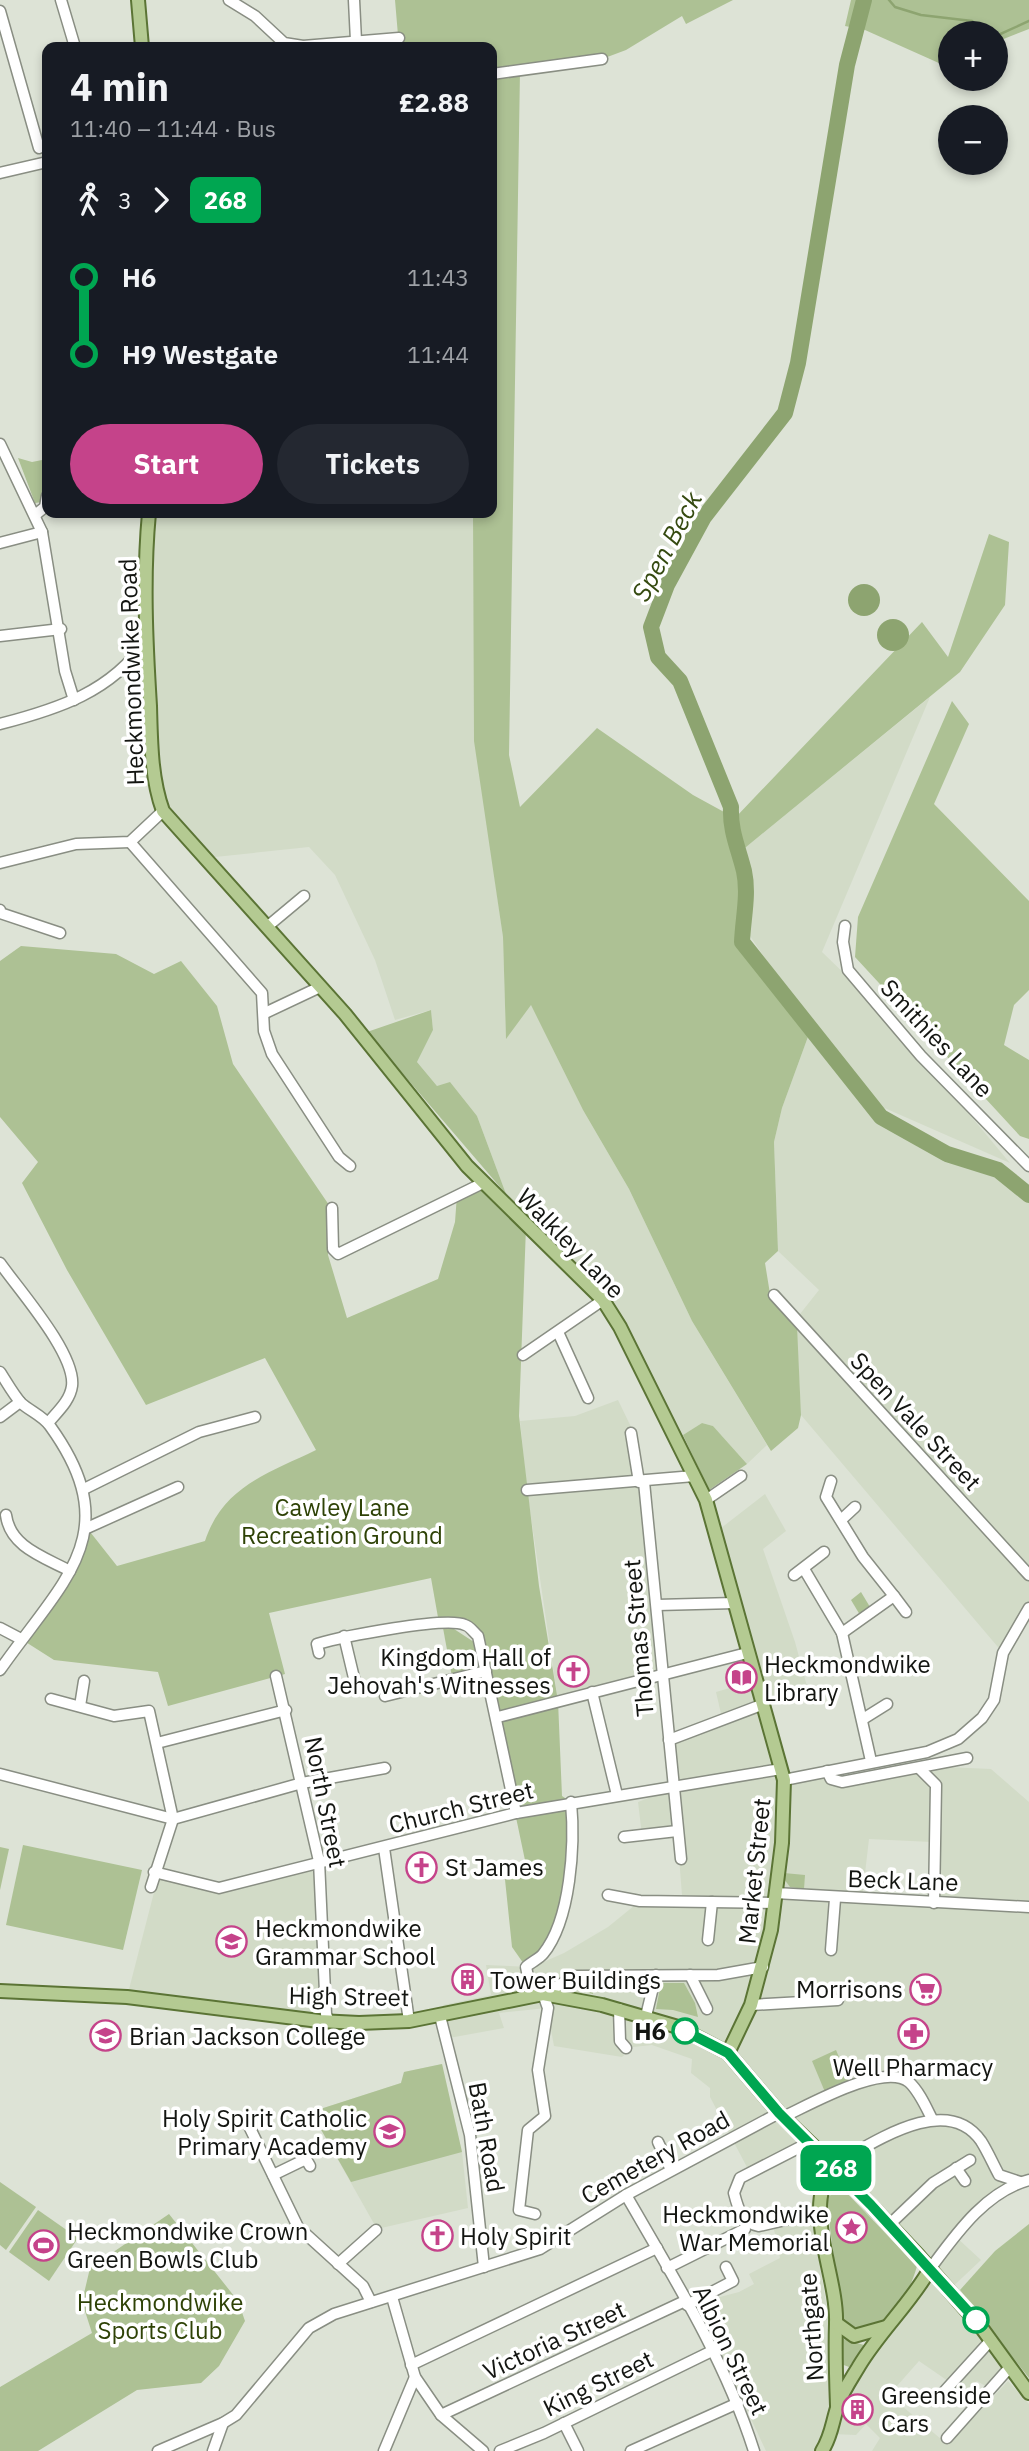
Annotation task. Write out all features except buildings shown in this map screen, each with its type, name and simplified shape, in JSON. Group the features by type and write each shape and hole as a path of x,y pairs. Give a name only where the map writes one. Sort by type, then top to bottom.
{"main road":[{"path":"138,0 142,42"},
{"name":"Heckmondwike Road","path":"149,518 146,641 152,758 157,795 163,811 202,856"},
{"name":"Walkley Lane","path":"202,856 268,926 485,1184 603,1300 620,1327 706,1500 783,1774"},
{"name":"Market Street","path":"728,2053 751,2005 763,1967 782,1843 783,1774"},
{"name":"High Street","path":"0,1991 127,1997 329,2022 409,2021 538,1995 646,2016 728,2053"},
{"path":"704,2040 737,2032"},
{"path":"728,2053 781,2115 833,2165 930,2269 991,2340 1029,2393"},
{"name":"Northgate","path":"833,2165 824,2178 820,2212 836,2323 837,2406"},
{"path":"822,2451 833,2434 837,2406 886,2327 915,2295 930,2269"},
{"path":"836,2323 854,2336 886,2327"}],"street":[{"path":"61,0 74,42"},
{"path":"354,0 356,41"},
{"path":"232,1 255,16 283,42"},
{"path":"0,11 39,148"},
{"path":"345,42 399,37"},
{"path":"497,73 602,59"},
{"path":"0,173 42,163"},
{"path":"0,444 43,533 61,629 65,671 74,701"},
{"path":"35,514 42,509"},
{"path":"0,543 43,533"},
{"path":"0,636 61,629"},
{"path":"0,724 74,701 111,680 134,659 146,641"},
{"path":"0,863 76,844 130,842 163,811"},
{"path":"130,842 262,993 264,1031 272,1054 339,1157 350,1166"},
{"path":"268,926 304,896"},
{"path":"0,910 0,913 60,933"},
{"name":"Smithies Lane","path":"845,926 843,942 848,970 922,1056 1029,1166"},
{"path":"265,1013 320,987"},
{"path":"331,1208 333,1249 338,1254 485,1184"},
{"path":"0,1263 55,1340 70,1370 72,1385 68,1400 48,1423"},
{"name":"Spen Vale Street","path":"774,1295 1029,1575"},
{"path":"523,1355 603,1300"},
{"path":"558,1332 588,1398"},
{"path":"0,1372 20,1402 48,1423 84,1489 87,1528 57,1595 0,1670"},
{"path":"0,1418 20,1402"},
{"path":"84,1489 199,1432 255,1417"},
{"name":"Thomas Street","path":"631,1433 642,1482 657,1605 672,1790 681,1859"},
{"path":"527,1490 694,1476"},
{"path":"706,1500 741,1476"},
{"path":"831,1481 826,1497 863,1557 906,1612"},
{"path":"87,1528 178,1487"},
{"path":"841,1520 855,1507"},
{"path":"4,1523 18,1543 70,1571"},
{"path":"794,1575 824,1552"},
{"path":"804,1569 842,1633 871,1761"},
{"path":"842,1633 894,1596"},
{"path":"657,1605 735,1603"},
{"name":"Church Street","path":"154,1872 219,1888 320,1861 571,1802 827,1770 927,1752 958,1739 982,1718 994,1700 1009,1638 1029,1608"},
{"path":"319,1653 317,1644 344,1636 444,1622 465,1625 478,1636 519,1813"},
{"path":"0,1628 21,1639"},
{"path":"344,1636 354,1678"},
{"path":"498,1717 747,1653"},
{"path":"385,1696 486,1671"},
{"name":"North Street","path":"276,1676 320,1861 326,2014 329,2022"},
{"path":"80,1706 84,1681"},
{"path":"592,1692 617,1795"},
{"path":"51,1699 114,1716 149,1711 173,1819 151,1887"},
{"path":"668,1740 764,1704"},
{"path":"863,1718 887,1704"},
{"path":"157,1743 286,1710"},
{"path":"827,1770 831,1779 842,1783 967,1758"},
{"path":"0,1774 173,1819 302,1783 385,1768"},
{"path":"919,1768 936,1785 933,1903"},
{"path":"536,2214 519,2210 528,2130 545,2116 537,2070 548,2008 538,1995 526,1966 542,1956 551,1941 572,1870 571,1802"},
{"path":"624,1837 677,1831"},
{"path":"384,1848 409,2021"},
{"name":"Beck Lane","path":"608,1895 640,1901 712,1902 774,1898 1029,1907"},
{"path":"831,1950 835,1899"},
{"path":"708,1940 712,1902"},
{"path":"538,1995 576,1976 690,1976 763,1967"},
{"path":"646,2016 656,1975"},
{"path":"690,1976 707,2009"},
{"path":"751,2005 838,2000"},
{"path":"619,2009 620,2041 626,2048"},
{"name":"Bath Road","path":"440,2016 470,2135 488,2266"},
{"name":"Cemetery Road","path":"213,2451 223,2423 236,2415 309,2328 334,2314 540,2249 671,2170 781,2115 835,2092 890,2076 908,2081 932,2119"},
{"path":"833,2165 916,2123 943,2118 964,2126 980,2140 999,2175 1024,2181"},
{"path":"247,2122 298,2227 363,2286 371,2302"},
{"path":"658,2142 671,2170"},
{"path":"810,2142 740,2178 734,2193 743,2218 750,2224 759,2226 820,2212"},
{"path":"273,2175 306,2159"},
{"path":"890,2224 933,2183 970,2160"},
{"path":"956,2168 965,2181"},
{"path":"992,2200 997,2185 996,2170"},
{"path":"930,2269 955,2236 992,2200 1024,2181"},
{"name":"Albion Street","path":"626,2195 713,2350 738,2403 754,2451"},
{"path":"667,2269 745,2229"},
{"path":"338,2264 376,2230"},
{"path":"411,2365 657,2248"},
{"name":"Victoria Street","path":"441,2415 733,2281 726,2267"},
{"path":"392,2297 415,2377 441,2415 483,2451"},
{"path":"942,2395 991,2340"},
{"name":"King Street","path":"500,2451 544,2433 713,2350"},
{"path":"947,2438 1010,2367"},
{"path":"384,2451 415,2377"},
{"path":"631,2451 738,2403"},
{"path":"158,2451 223,2423"},
{"path":"564,2423 578,2451"}],"shaded area":[{"path":"149,518 473,518 475,738 503,937 506,1038 531,1004 583,1110 629,1189 692,1321 767,1445 747,1464 713,1426 702,1423 683,1435 611,1296 506,1194 477,1116 437,1086 417,1062 433,1030 431,1010 395,1020 375,960 335,875 309,847 215,857 210,866 157,795"},
{"path":"864,584 875,589 880,600 875,611 864,616 853,611 848,600 853,589"},
{"path":"893,619 904,624 909,635 904,646 893,651 882,646 877,635 882,624"},
{"path":"930,697 822,952 882,1010 1010,1163 880,1106 783,985 748,933 746,847"},
{"path":"809,1034 833,1057 881,1117 947,1154 998,1170 1029,1195 1029,1608 1003,1653 801,1415 796,1319 819,1290 778,1251 774,1142 782,1108"},
{"path":"618,1400 632,1429 644,1482 663,1674 558,1701 527,1490 520,1421 575,1416"},
{"path":"765,1494 786,1531 763,1549 795,1642 808,1690 764,1704 784,1779 827,1771 831,1779 945,1767 991,1769 1029,1802 1029,2180 1007,2188 955,2236 981,2260 945,2294 991,2340 1006,2368 987,2387 977,2381 964,2392 919,2361 889,2395 948,2445 1008,2381 1029,2404 1029,2451 872,2451 880,2438 866,2424 856,2435 833,2434 822,2451 766,2451 697,2303 739,2292 754,2284 749,2274 780,2258 773,2225 812,2220 841,2390 931,2271 803,2143 749,2171 710,2097 710,2088 691,2073 692,2059 652,2045 633,2047 622,2057 554,2046 547,2008 499,2013 504,2028 449,2038 443,2005 491,1995 486,1965 532,1967 564,1953 608,1927 640,1901 738,1898 682,1895 677,1831 642,1835 638,1802 672,1789 669,1740 722,1718 716,1692 754,1681 716,1532","holes":["869,1839 932,1842 933,1902 862,1899"]},
{"name":"Heckmondwike Grammar School","path":"319,1861 326,2014 231,2009 127,1997 159,1873 219,1888"},
{"name":"Holy Spirit Catholic Primary Academy","path":"442,2064 462,2152 468,2208 377,2229 311,2112 401,2083 404,2072"}],"green space":[{"path":"395,0 733,0 686,24 682,16 626,50 602,59 520,71 509,755 520,807 597,728 693,795 735,818 922,622 948,657 989,534 1009,542 1005,605 960,672 740,852 737,939 809,1034 782,1108 774,1142 778,1251 765,1263 771,1300 797,1326 801,1415 798,1428 771,1451 692,1321 629,1189 583,1110 531,1005 506,1039 503,937 474,741 473,518 497,518 497,42 399,42"},
{"path":"851,0 1029,0 1029,29 1008,37 1008,21 938,21 938,63 865,30 845,26"},
{"path":"18,458 32,462 42,460 42,502 35,503"},
{"path":"952,701 969,724 934,804 1029,901 1029,990 1014,1005 1004,1045 1029,1060 1029,1139 1020,1136 855,957 858,917"},
{"name":"Cawley Lane Recreation Ground","path":"21,946 116,954 154,974 181,961 217,1006 233,1064 329,1205 328,1255 347,1318 438,1279 455,1222 457,1195 483,1183 526,1227 519,1416 539,1586 558,1701 562,1796 571,1802 572,1870 551,1941 526,1967 512,1947 504,1870 526,1865 478,1636 465,1624 439,1623 431,1578 269,1613 285,1674 168,1706 158,1672 54,1660 21,1639 57,1595 87,1528 117,1566 205,1541 213,1522 236,1494 265,1474 316,1450 265,1358 146,1405 67,1270 22,1183 38,1162 0,1117 0,961"},
{"path":"431,1010 433,1030 417,1062 437,1086 450,1082 477,1116 506,1194 367,1032"},
{"path":"702,1423 713,1426 747,1464 709,1490 683,1435"},
{"path":"861,1592 870,1607 860,1615 851,1600"},
{"path":"443,1628 454,1629 477,1644 480,1661 452,1677"},
{"path":"23,1845 142,1870 123,1950 6,1925"},
{"path":"0,1847 9,1849 0,1890"},
{"path":"784,1873 805,1875 804,1889 790,1887 784,1879"},
{"path":"575,1980 594,1980 593,1994 562,1986"},
{"path":"661,1983 684,1983 695,2003 698,2017 673,2010 656,2009"},
{"path":"836,2050 850,2083 825,2092 812,2061"},
{"name":"Holy Spirit Catholic Primary Academy","path":"442,2064 462,2152 351,2182 311,2112 401,2083 404,2072"},
{"name":"Heckmondwike Crown Green Bowls Club","path":"0,2182 36,2207 6,2250 0,2245"},
{"path":"844,2190 917,2266 908,2289 895,2309 876,2324 852,2330 843,2322 841,2314 826,2197"},
{"name":"Heckmondwike Crown Green Bowls Club","path":"38,2210 78,2238 49,2281 9,2252"},
{"name":"Heckmondwike Sports Club","path":"169,2214 238,2301 245,2321 219,2366 201,2383 137,2390 38,2451 0,2451 0,2387 92,2333 82,2302 90,2268"},
{"path":"1029,2224 1029,2378 960,2290 995,2251"},
{"path":"840,2338 864,2345 849,2367 841,2364"}],"waterway":[{"name":"Spen Beck","path":"864,0 847,65 798,363 785,413 704,517 667,585 651,627 658,657 680,681 731,807 733,831 745,880 742,942 881,1117 947,1154 998,1170 1029,1195"},
{"path":"889,0 895,7 921,15 972,21"},
{"path":"1008,31 1029,21"}],"bus line":[{"name":"268","path":"685,2031 728,2053 779,2113 871,2205 976,2320"}],"place":[{"name":"Kingdom Hall of Jehovah's Witnesses","path":"574,1671"},
{"name":"Heckmondwike Library","path":"741,1678"},
{"name":"St James","path":"422,1867"},
{"name":"Heckmondwike Grammar School","path":"232,1942"},
{"name":"Tower Buildings","path":"467,1980"},
{"name":"Morrisons","path":"926,1989"},
{"name":"H6","path":"685,2031"},
{"name":"Well Pharmacy","path":"913,2033"},
{"name":"Brian Jackson College","path":"106,2036"},
{"name":"Holy Spirit Catholic Primary Academy","path":"390,2132"},
{"name":"Heckmondwike War Memorial","path":"852,2228"},
{"name":"Holy Spirit","path":"437,2236"},
{"name":"Heckmondwike Crown Green Bowls Club","path":"44,2245"},
{"name":"Greenside Cars","path":"858,2409"}]}
